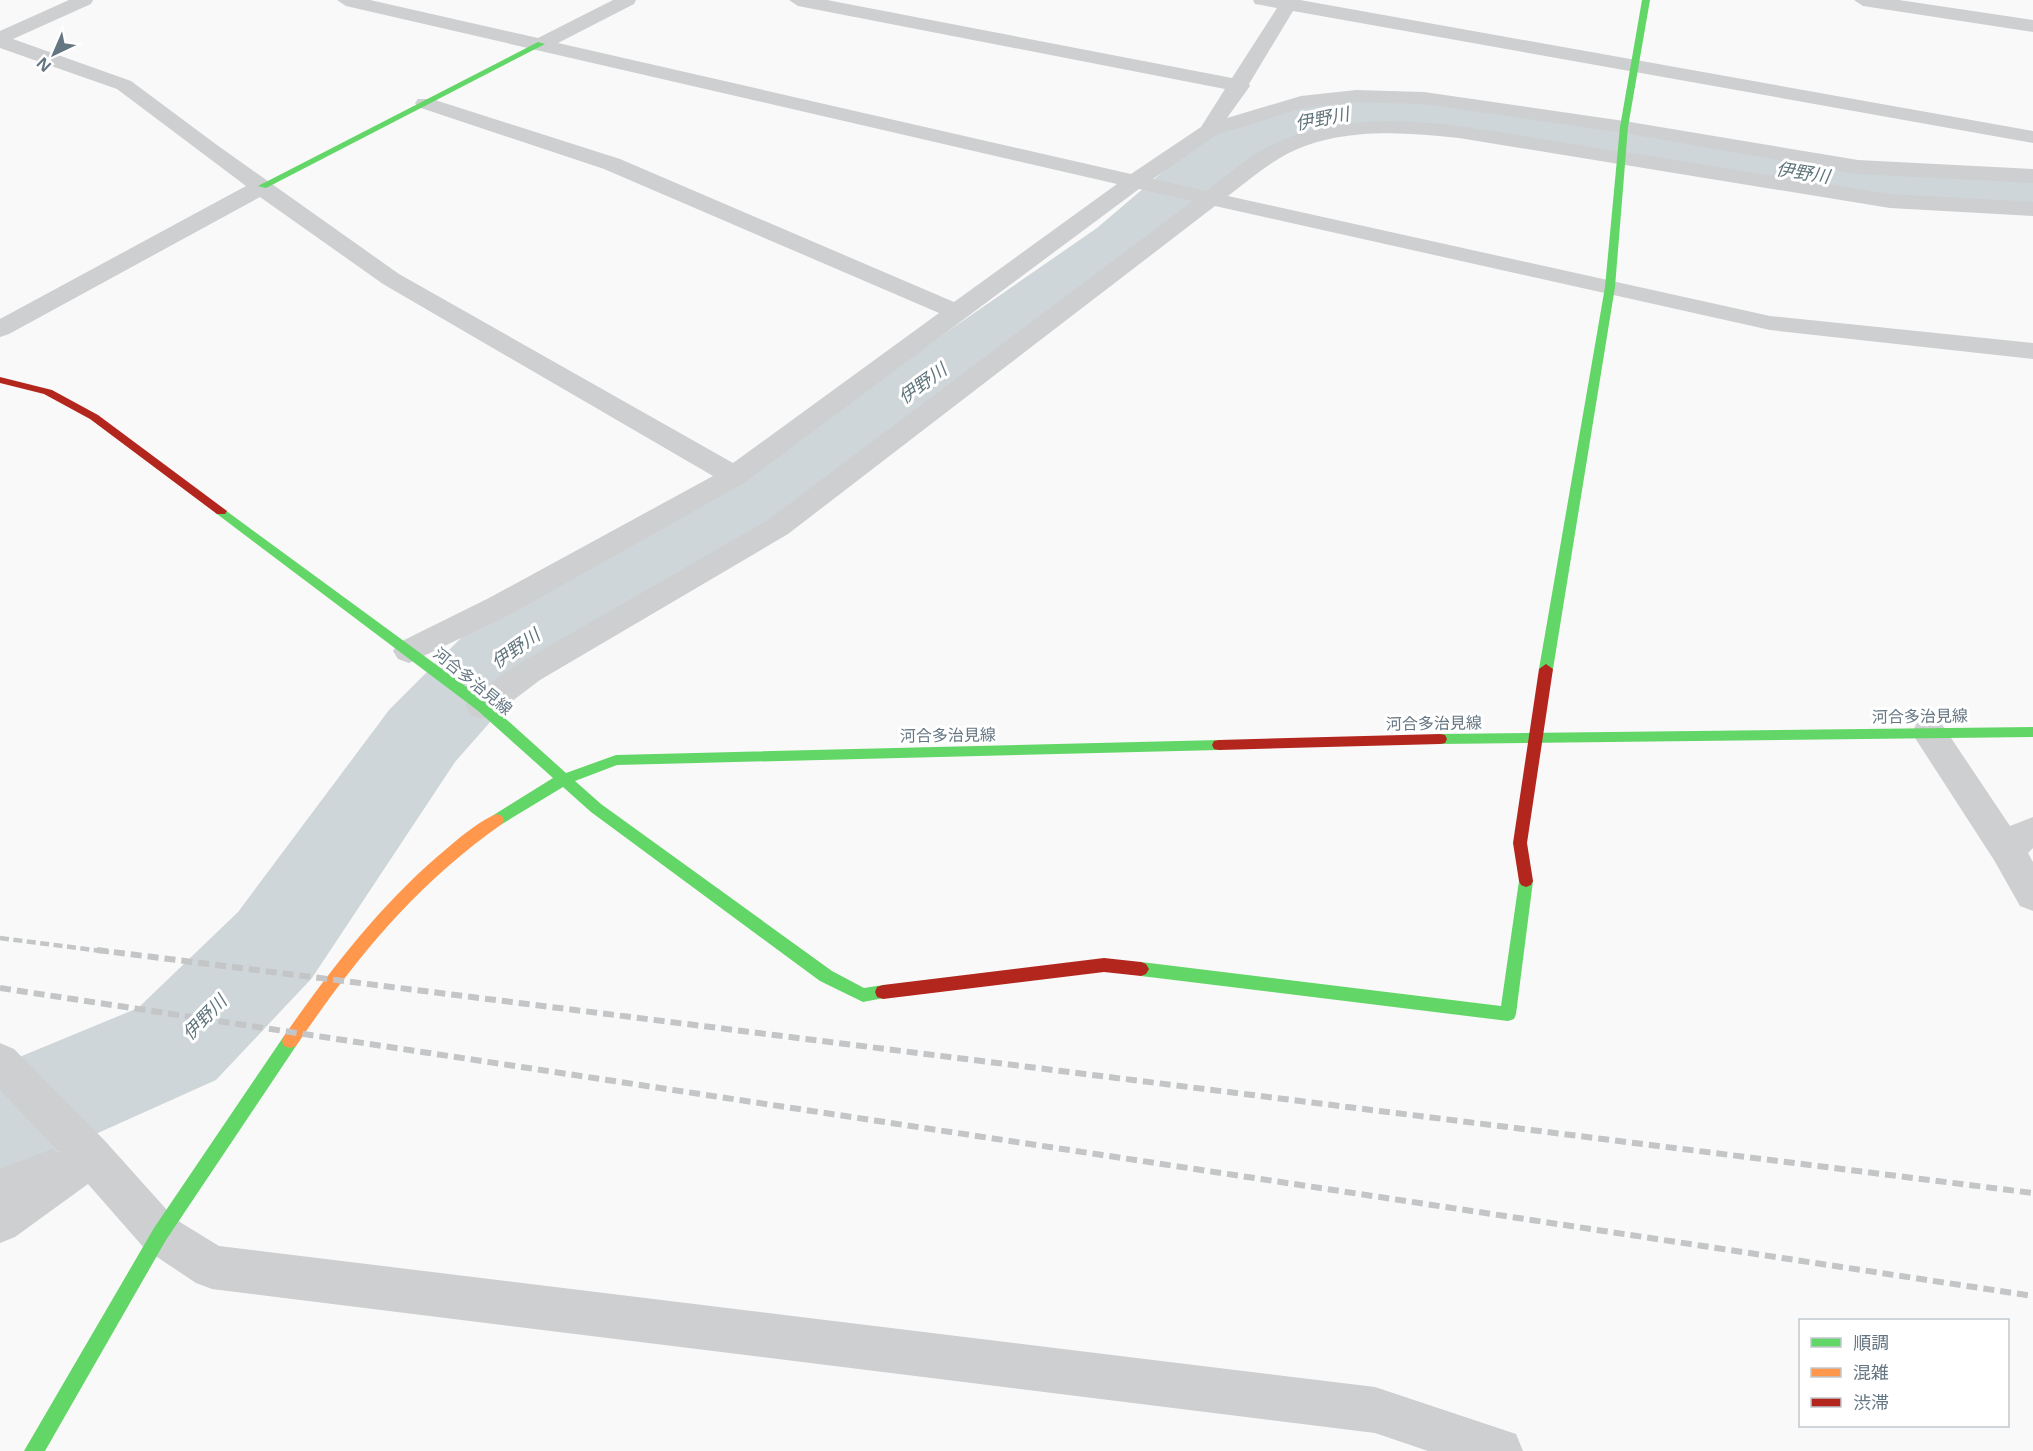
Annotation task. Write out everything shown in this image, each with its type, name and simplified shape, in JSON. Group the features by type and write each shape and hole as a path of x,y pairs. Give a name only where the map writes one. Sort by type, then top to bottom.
{"street":[{"path":"0,39 84,0"},
{"path":"346,0 1212,199 1770,323 2033,351"},
{"path":"0,329 263,186 627,0"},
{"path":"798,0 1240,86"},
{"path":"1262,0 1289,2 2033,137"},
{"path":"34,1451 160,1234 331,980 388,914 425,876 491,824 562,780 596,808 826,976 863,995 1104,965 1508,1014 1527,884 1520,843 1535,737 1610,287 1624,127 1646,0"},
{"path":"1863,0 2033,26"},
{"path":"1209,131 1240,86 1289,2"},
{"path":"0,39 124,85 209,150 263,186 391,279 734,476"},
{"path":"409,651 500,606 734,476 1135,181 1209,131 1301,102 1356,96 1424,98 1624,127 1858,167 2033,176"},
{"path":"425,103 612,164 957,312"},
{"path":"482,706 529,672 778,527 1278,150 1318,136 1364,127 1459,132 1890,201 2033,209"},
{"name":"河合多治見線","path":"0,380 48,392 94,417 482,706 562,780 616,760 1535,737 2033,732"},
{"path":"1929,732 2020,841 2033,895"},
{"path":"0,1062 91,1155 160,1234 212,1267 1375,1410 1499,1451"},
{"path":"0,1190 91,1155"},
{"path":"0,1222 91,1155"}],"waterway":[{"name":"伊野川","path":"0,1121 177,1044 275,945 422,736 498,655 746,510 1120,242 1226,149 1284,125 1349,112 1393,110 1460,116 1856,180 2033,193"}],"railway":[{"path":"0,938 109,952"},
{"path":"97,950 2033,1193"},
{"path":"0,988 2033,1296"}],"traffic: fast":[{"path":"1546,669 1610,287 1624,127 1646,0"},
{"path":"263,186 541,44"},
{"path":"221,511 482,706 596,808 826,976 863,995 883,992"},
{"path":"1440,739 2033,732"},
{"path":"497,820 562,780 616,760 1219,745"},
{"path":"1141,969 1508,1014 1526,881"},
{"path":"34,1451 160,1234 290,1041"}],"traffic: slow":[{"path":"290,1041 357,949 408,892 436,866 497,820"}],"traffic: jam":[{"path":"0,380 48,392 94,417 221,511"},
{"path":"1526,881 1520,843 1546,669"},
{"path":"1219,745 1440,739"},
{"path":"883,992 1104,965 1141,969"}]}
